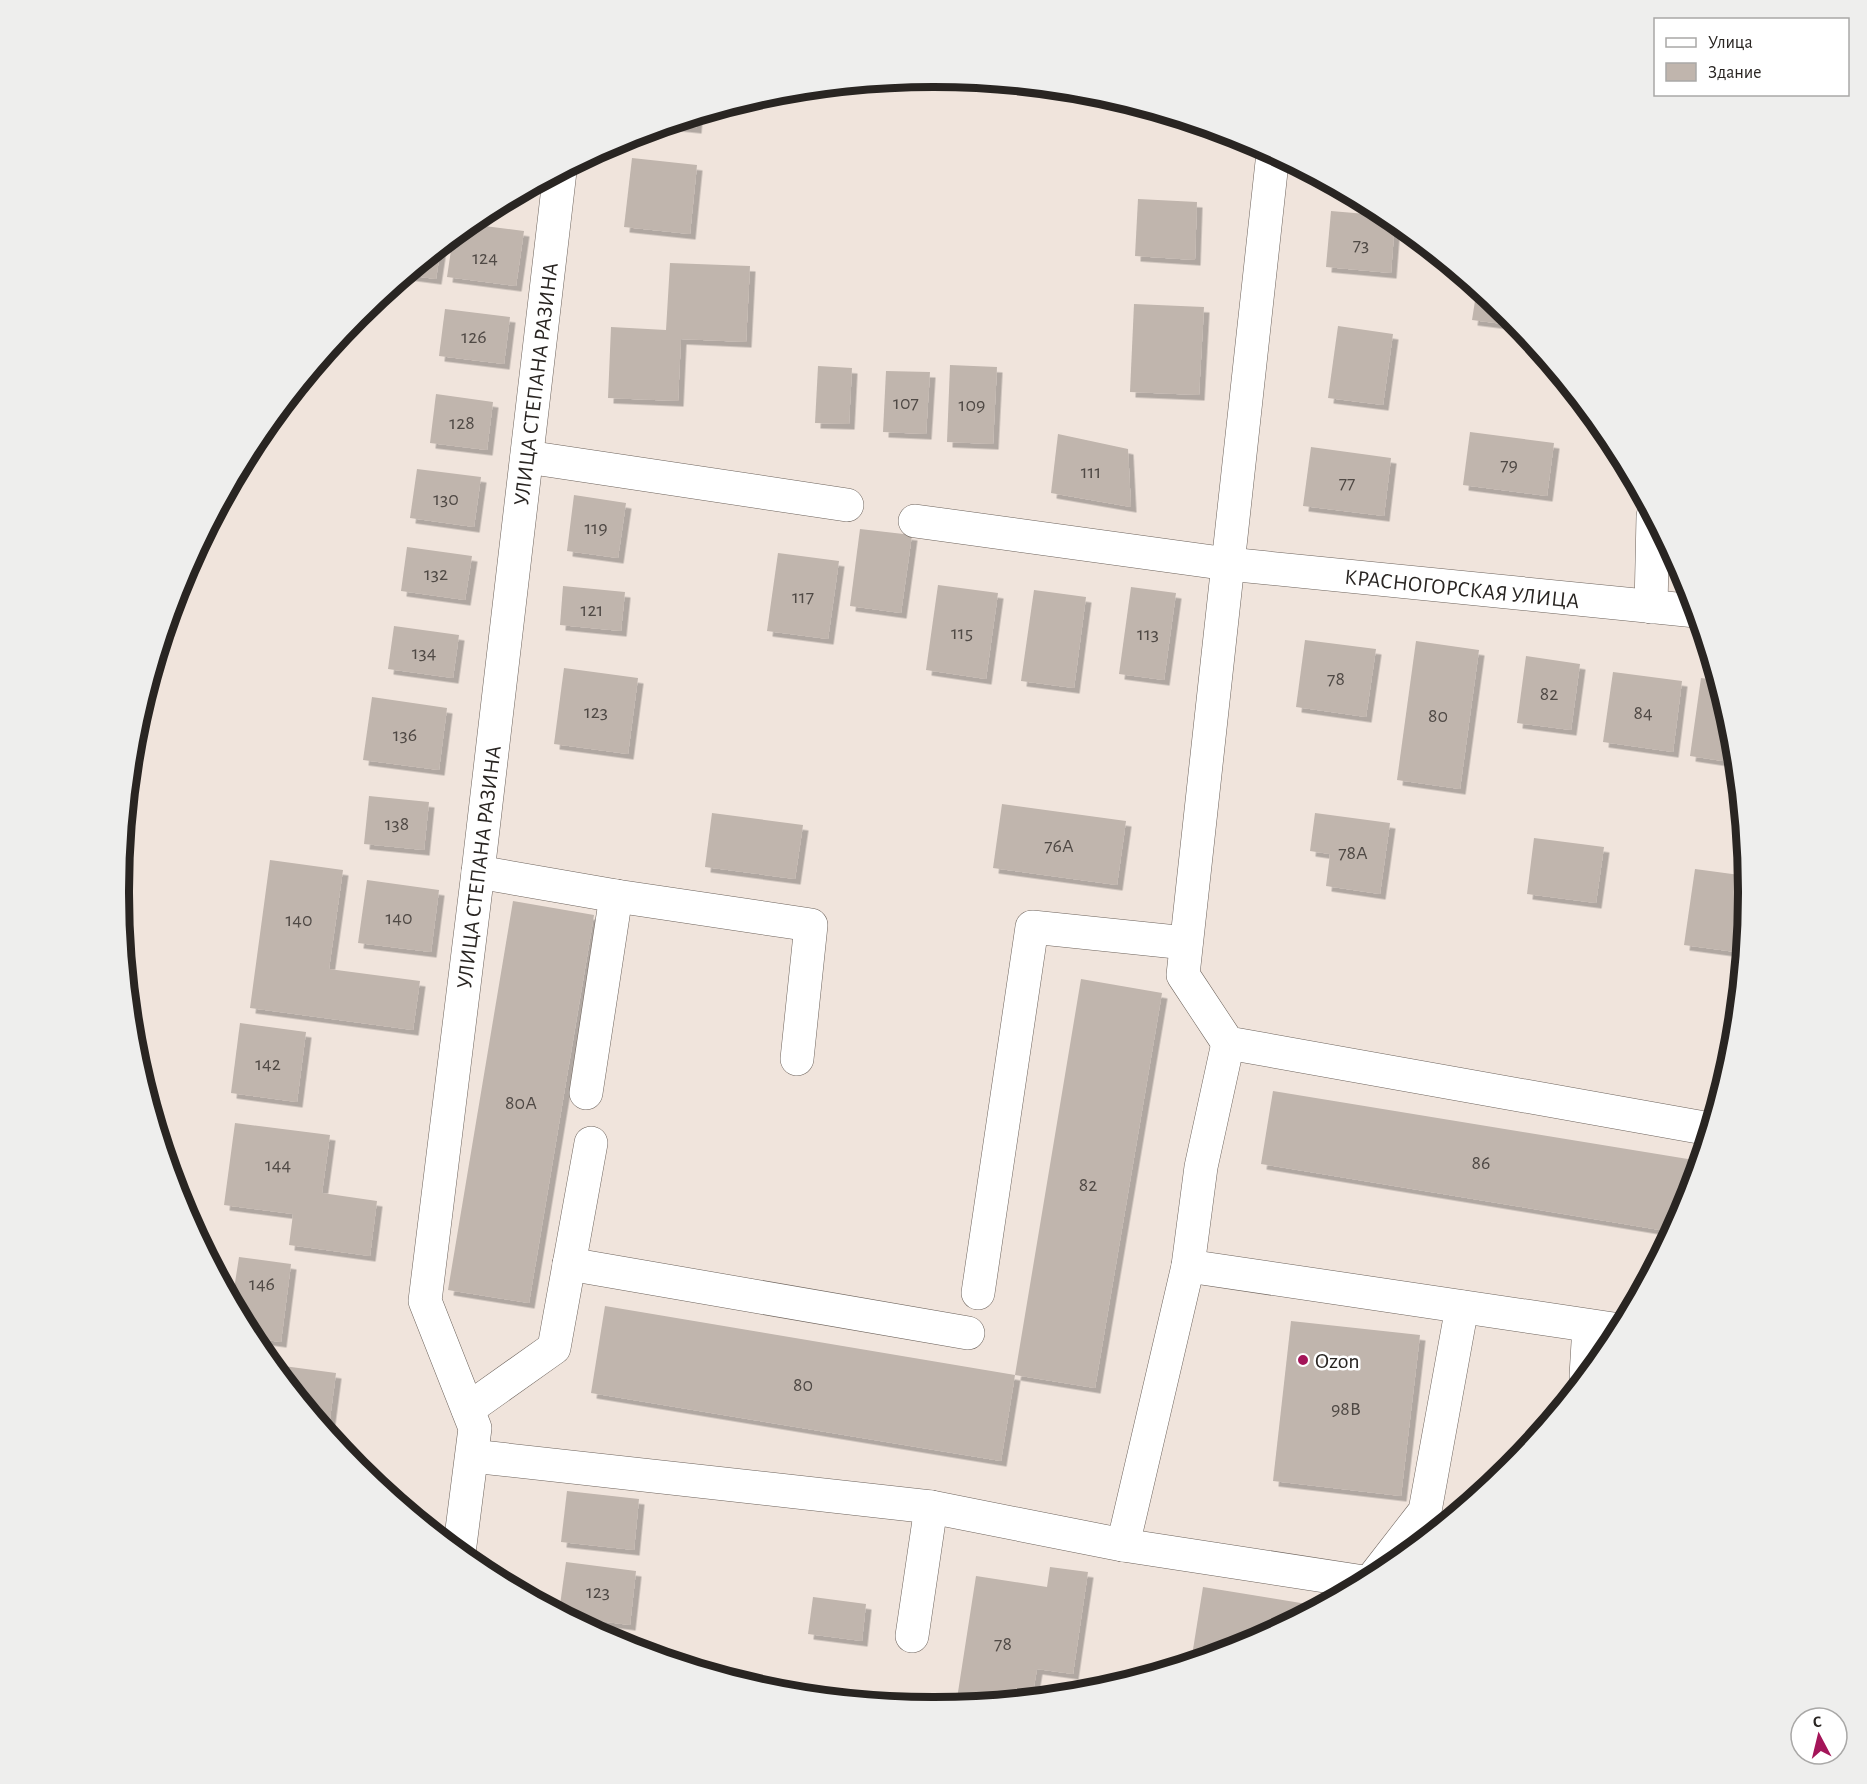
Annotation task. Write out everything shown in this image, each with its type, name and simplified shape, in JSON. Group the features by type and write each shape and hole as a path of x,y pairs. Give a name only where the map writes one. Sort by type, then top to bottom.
{"street":[{"path":"1272,162 1182,975 1228,1043 1703,1129"},
{"name":"УЛИЦА СТЕПАНА РАЗИНА","path":"460,1543 475,1428 424,1301 478,872 559,180"},
{"path":"527,457 847,505"},
{"name":"КРАСНОГОРСКАЯ УЛИЦА","path":"915,521 1228,564 1687,610"},
{"path":"1651,607 1653,532"},
{"path":"478,872 616,896 812,925 797,1059"},
{"path":"586,1093 616,896"},
{"path":"978,1293 1032,927 1186,943"},
{"path":"1122,1545 1188,1266 1201,1167 1228,1043"},
{"path":"468,1408 554,1348 591,1143"},
{"path":"569,1264 968,1333"},
{"path":"1188,1266 1604,1328 1596,1348"},
{"path":"1392,1553 1425,1511 1462,1306"},
{"path":"472,1456 931,1507 1122,1545 1351,1580"},
{"path":"912,1636 931,1507"}],"building":[{"path":"696,123 696,128 685,127"},
{"path":"632,158 697,165 690,234 624,227"},
{"path":"1138,199 1197,202 1195,260 1135,256"},
{"path":"1331,211 1367,214 1394,232 1391,273 1326,267"},
{"path":"482,226 524,231 516,286 447,277 451,247"},
{"path":"439,256 436,279 416,276"},
{"path":"670,263 750,266 746,342 681,339 678,401 608,398 611,327 666,330"},
{"path":"1475,298 1504,324 1472,320"},
{"path":"1134,304 1204,307 1199,395 1130,392"},
{"path":"445,309 510,317 504,364 439,356"},
{"path":"1338,326 1393,334 1383,405 1328,398"},
{"path":"950,365 997,367 993,444 947,442"},
{"path":"818,366 852,368 849,424 815,423"},
{"path":"886,371 930,372 926,434 883,432"},
{"path":"436,394 493,402 487,450 430,443"},
{"path":"1470,432 1554,443 1547,496 1463,485"},
{"path":"1058,434 1128,449 1131,507 1051,493"},
{"path":"1311,447 1391,458 1384,516 1303,506"},
{"path":"417,469 481,477 474,527 410,518"},
{"path":"574,495 626,503 618,558 567,551"},
{"path":"860,529 912,535 901,613 850,606"},
{"path":"407,547 472,556 465,600 401,591"},
{"path":"778,553 839,561 828,639 767,631"},
{"path":"938,585 998,593 986,679 926,670"},
{"path":"563,586 625,592 621,631 560,625"},
{"path":"1131,587 1176,593 1164,680 1119,674"},
{"path":"1034,590 1086,597 1074,688 1021,681"},
{"path":"394,626 459,635 453,678 388,669"},
{"path":"1305,640 1376,649 1366,717 1296,707"},
{"path":"1416,641 1479,650 1460,789 1397,780"},
{"path":"1526,656 1580,664 1571,730 1517,723"},
{"path":"564,668 638,678 628,754 554,744"},
{"path":"1613,672 1682,681 1673,752 1603,742"},
{"path":"1701,678 1710,679 1728,762 1690,756"},
{"path":"372,697 447,708 439,770 363,760"},
{"path":"369,796 429,802 424,850 364,844"},
{"path":"1002,804 1126,821 1117,885 993,868"},
{"path":"712,813 803,825 795,879 705,867"},
{"path":"1315,813 1390,823 1380,894 1326,886 1330,854 1310,851"},
{"path":"1534,838 1604,847 1596,903 1527,894"},
{"path":"270,860 343,870 329,969 420,981 413,1030 250,1008"},
{"path":"1695,869 1738,875 1736,952 1684,945"},
{"path":"367,880 439,890 431,952 358,943"},
{"path":"513,901 594,915 529,1303 448,1290"},
{"path":"1081,979 1162,993 1095,1388 1015,1375"},
{"path":"240,1023 306,1032 297,1102 231,1093"},
{"path":"1273,1091 1693,1160 1663,1231 1261,1164"},
{"path":"235,1123 330,1135 322,1193 377,1201 370,1256 289,1245 293,1214 224,1205"},
{"path":"239,1257 291,1264 281,1342 265,1340 234,1290"},
{"path":"605,1306 1015,1375 1001,1461 591,1393"},
{"path":"1291,1321 1420,1335 1401,1496 1273,1481"},
{"path":"283,1366 336,1373 329,1424"},
{"path":"567,1491 639,1499 634,1550 561,1542"},
{"path":"566,1562 636,1571 630,1625 590,1620 560,1605"},
{"path":"1050,1567 1088,1572 1073,1674 1037,1669 1033,1691 957,1696 976,1576 1047,1587"},
{"path":"1203,1587 1308,1604 1242,1636 1192,1654"},
{"path":"813,1597 866,1604 862,1641 808,1634"}],"place":[{"name":"Ozon","path":"1303,1360"}]}
